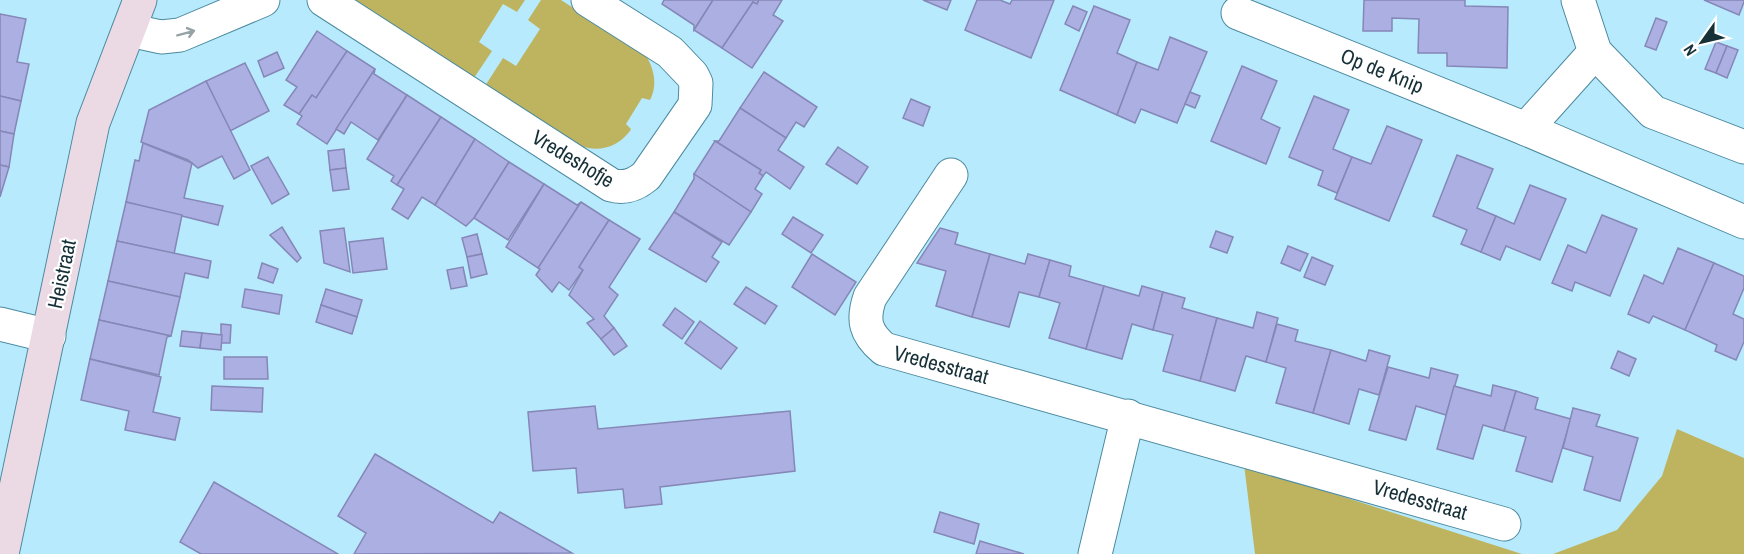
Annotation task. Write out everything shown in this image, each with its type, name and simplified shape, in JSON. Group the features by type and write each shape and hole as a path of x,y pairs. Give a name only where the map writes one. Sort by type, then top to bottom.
{"street":[{"name":"Heistraat","path":"2,554 93,123 140,0"},
{"path":"129,30 161,37 180,35 263,0"},
{"name":"Vredeshofje","path":"324,0 611,185 621,188 646,176 695,105 696,83 692,75 670,52 588,0"},
{"path":"1578,0 1594,52 1653,112 1744,147"},
{"name":"Op de Knip","path":"1238,14 1526,129 1744,222"},
{"path":"1526,129 1594,52"},
{"name":"Vredesstraat","path":"951,175 870,297 864,313 865,326 869,335 884,349 1128,416 1504,524"},
{"path":"0,324 49,336"},
{"path":"1095,554 1128,416"}],"shaded area":[{"path":"352,0 525,0 517,12 503,4 479,42 492,51 474,78"},
{"path":"541,0 561,0 645,54 648,59 654,77 654,88 650,100 642,98 626,124 631,129 630,131 613,145 593,149 578,145 485,86 503,58 516,66 540,29 528,20"},
{"path":"1677,429 1744,458 1744,554 1553,554 1617,530 1662,476"},
{"path":"1243,456 1247,466 1522,554 1255,554"}],"building":[{"path":"664,0 713,0 694,30 694,25 662,4"},
{"path":"713,0 759,0 757,4 753,2 722,48 694,30"},
{"path":"759,0 782,0 773,15 783,21 752,68 722,48 753,2 757,4"},
{"path":"923,0 951,0 947,10"},
{"path":"977,0 1000,0 1010,4 1012,0 1054,0 1031,58 965,30"},
{"path":"1364,0 1465,0 1465,6 1508,7 1507,68 1447,66 1447,53 1418,53 1419,19 1392,18 1392,31 1363,31"},
{"path":"1704,0 1744,0 1744,2 1739,15"},
{"path":"1073,6 1087,12 1079,31 1065,24"},
{"path":"1094,6 1130,20 1117,53 1137,62 1117,115 1060,90"},
{"path":"0,14 26,19 17,62 29,64 21,101 0,96"},
{"path":"1656,18 1667,22 1656,50 1645,46"},
{"path":"317,31 347,51 316,98 312,95 299,114 284,105 297,87 286,80"},
{"path":"1170,37 1207,52 1177,123 1141,109 1135,123 1117,115 1137,62 1158,70"},
{"path":"1716,42 1727,46 1716,73 1705,69"},
{"path":"1727,46 1738,50 1727,78 1716,73"},
{"path":"347,51 375,69 327,144 297,124 302,116 299,114 312,95 316,98"},
{"path":"277,52 284,68 264,77 258,61"},
{"path":"245,63 269,111 230,131 206,81"},
{"path":"1242,66 1277,81 1261,119 1280,128 1266,164 1211,141"},
{"path":"375,69 374,74 407,95 378,140 351,122 344,134 336,129"},
{"path":"764,72 817,107 804,127 796,122 786,138 740,108"},
{"path":"206,81 250,170 234,179 222,156 198,168 188,160 141,142 149,110"},
{"path":"1190,92 1200,96 1195,108 1185,104"},
{"path":"407,95 441,117 397,185 391,181 394,176 367,159"},
{"path":"0,96 21,101 14,134 0,131"},
{"path":"1314,96 1349,110 1333,149 1352,157 1337,193 1318,185 1323,171 1289,157"},
{"path":"911,99 930,107 923,126 903,118"},
{"path":"740,108 786,138 778,150 804,167 790,189 766,172 763,176 759,173 761,170 715,141 719,141"},
{"path":"441,117 475,139 435,205 422,197 408,219 392,209 404,189 397,185"},
{"path":"1387,126 1422,140 1389,221 1335,199 1352,157 1371,164"},
{"path":"0,131 14,134 9,167 0,165"},
{"path":"475,139 509,162 474,218 466,226 435,205"},
{"path":"715,141 761,170 759,173 763,176 755,189 762,194 751,212 694,174"},
{"path":"143,143 192,163 184,198 223,206 218,225 126,202 135,160 139,161"},
{"path":"838,147 868,167 857,184 826,164"},
{"path":"344,149 346,168 330,170 328,151"},
{"path":"1457,155 1493,169 1477,208 1496,216 1481,252 1461,244 1467,230 1433,216"},
{"path":"268,157 289,194 272,204 251,166"},
{"path":"509,162 544,184 508,240 474,218"},
{"path":"0,165 9,167 0,197"},
{"path":"346,168 349,189 333,191 330,170"},
{"path":"694,174 751,212 729,245 674,212 694,179"},
{"path":"544,184 577,205 581,202 538,268 506,247"},
{"path":"1530,185 1566,199 1540,260 1506,246 1500,260 1481,252 1496,216 1514,224"},
{"path":"126,202 182,215 174,254 117,241"},
{"path":"581,202 609,220 579,267 583,270 569,290 559,282 552,292 536,275 540,269 538,268"},
{"path":"674,212 722,242 712,257 719,262 706,282 649,249"},
{"path":"1602,215 1637,229 1610,296 1575,282 1572,291 1552,283 1568,245 1586,253"},
{"path":"793,217 823,235 811,253 782,234"},
{"path":"609,220 640,239 609,287 618,295 604,316 614,328 601,339 587,323 594,319 569,295 583,270 579,267"},
{"path":"282,227 301,258 297,262 270,235"},
{"path":"344,228 350,272 324,263 320,231"},
{"path":"940,228 958,233 955,244 990,254 972,317 936,306 946,271 917,263"},
{"path":"1216,231 1233,237 1227,253 1210,247"},
{"path":"477,234 482,254 467,257 462,238"},
{"path":"383,238 387,269 353,273 349,242"},
{"path":"117,241 211,261 208,278 185,273 180,297 108,281"},
{"path":"1288,246 1308,254 1300,271 1281,263"},
{"path":"1678,248 1714,263 1685,330 1653,316 1649,323 1628,314 1644,275 1663,284"},
{"path":"482,254 487,274 471,278 467,257"},
{"path":"812,254 856,282 835,315 792,287"},
{"path":"990,254 1025,264 1028,254 1050,260 1039,297 1019,292 1009,327 972,317"},
{"path":"1312,257 1333,266 1325,285 1304,277"},
{"path":"1050,260 1071,266 1069,276 1104,286 1086,349 1049,338 1060,303 1039,297"},
{"path":"262,263 278,269 273,283 258,278"},
{"path":"1714,263 1744,276 1744,288 1733,314 1744,319 1744,342 1736,360 1715,351 1717,345 1685,330"},
{"path":"463,267 467,286 451,289 447,270"},
{"path":"108,281 180,297 171,336 99,320"},
{"path":"1104,286 1139,296 1142,286 1163,292 1153,330 1132,324 1122,359 1086,349"},
{"path":"746,287 777,306 765,324 734,304"},
{"path":"245,289 282,295 279,314 242,307"},
{"path":"326,289 362,300 357,317 321,305"},
{"path":"1163,292 1185,298 1182,308 1217,318 1200,381 1163,371 1173,335 1153,330"},
{"path":"321,305 357,317 352,334 316,322"},
{"path":"675,308 694,322 682,339 663,325"},
{"path":"1257,312 1278,318 1266,362 1246,356 1235,391 1200,381 1217,318 1253,328"},
{"path":"99,320 171,336 167,337 159,375 90,359"},
{"path":"700,321 737,348 721,369 685,343"},
{"path":"221,324 231,325 230,343 221,343"},
{"path":"1277,324 1298,330 1295,341 1331,350 1313,413 1276,403 1286,368 1266,362"},
{"path":"614,328 627,346 614,355 601,339"},
{"path":"182,331 202,333 200,348 180,346"},
{"path":"202,333 222,335 221,350 200,348"},
{"path":"1331,350 1366,361 1369,350 1390,356 1379,395 1359,389 1349,424 1313,413"},
{"path":"1618,351 1636,359 1629,376 1611,368"},
{"path":"224,357 267,357 268,379 224,379"},
{"path":"90,359 161,377 153,412 180,418 175,440 125,430 129,411 81,400"},
{"path":"1388,367 1429,378 1431,368 1458,375 1446,415 1416,406 1406,440 1369,430"},
{"path":"1493,385 1516,391 1504,431 1483,425 1473,459 1437,449 1454,386 1491,396"},
{"path":"212,386 263,388 262,412 211,410"},
{"path":"1516,391 1538,398 1535,409 1571,419 1552,482 1516,471 1526,437 1504,431"},
{"path":"595,406 598,429 790,411 795,471 660,487 662,504 625,508 623,489 578,493 576,468 533,471 528,412"},
{"path":"1573,408 1600,415 1596,426 1638,438 1620,501 1584,490 1593,457 1563,448"},
{"path":"375,454 493,523 500,512 572,553 354,554 366,533 338,516"},
{"path":"214,482 338,554 201,554 180,542"},
{"path":"940,512 979,524 974,544 934,532"},
{"path":"980,541 1024,554 976,554"}]}
